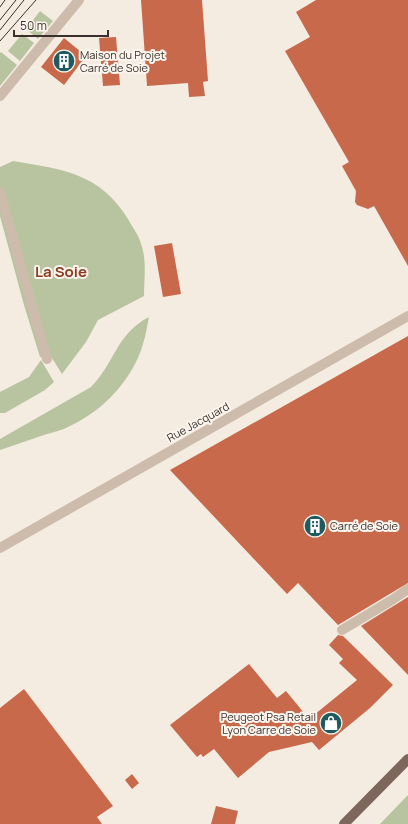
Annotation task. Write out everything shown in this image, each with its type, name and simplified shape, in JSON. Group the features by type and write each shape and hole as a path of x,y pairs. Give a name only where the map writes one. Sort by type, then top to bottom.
{"main road":[{"path":"344,824 408,759"}],"street":[{"path":"0,96 79,0"},
{"path":"0,192 47,359"},
{"name":"Rue Jacquard","path":"0,548 408,316"},
{"path":"342,630 408,589"}],"green space":[{"path":"40,11 53,21 38,39 26,29"},
{"path":"22,34 34,43 20,61 8,51"},
{"path":"1,52 17,65 0,86 0,53"},
{"path":"13,161 64,171 92,183 105,192 117,204 137,234 143,250 145,263 144,296 98,320 86,342 62,374 50,355 40,357 24,305 0,216 0,167"},
{"path":"149,317 143,344 132,369 105,403 82,420 61,430 0,450 0,439 91,387 106,368 122,340 138,324"},
{"path":"41,360 54,382 45,390 5,413 0,413 0,392 29,377"},
{"path":"408,795 408,824 380,824"}],"building":[{"path":"141,0 202,0 208,81 203,82 205,96 189,97 188,83 147,86"},
{"path":"316,0 408,0 408,266 374,206 368,209 357,205 355,202 356,191 342,166 349,162 285,51 310,37 296,12"},
{"path":"116,37 120,85 103,86 99,38"},
{"name":"Maison du Projet Carré de Soie","path":"64,38 86,56 64,85 41,67"},
{"path":"172,243 181,294 163,297 154,246"},
{"name":"Carré de Soie","path":"408,336 408,583 338,625 298,583 287,594 170,470"},
{"path":"408,597 408,675 361,626"},
{"path":"338,635 343,636 393,685 370,708 319,750 312,742 269,752 238,778 214,749 203,757 201,754 197,757 170,725 249,664 277,698 286,691 309,719 357,680 339,663 343,659 329,645"},
{"path":"24,689 113,806 97,817 102,824 0,824 0,708"},
{"path":"132,774 139,783 132,789 125,780"},
{"path":"216,806 238,811 235,824 211,824"}],"tram line":[{"path":"0,7 5,0"},
{"path":"0,20 16,0"},
{"path":"0,30 24,0"},
{"path":"0,41 36,0"}],"place":[{"name":"Maison du Projet Carré de Soie","path":"64,61"},
{"name":"Carré de Soie","path":"315,526"},
{"name":"Peugeot Psa Retail Lyon Carre de Soie","path":"331,723"}],"district":[{"name":"La Soie","path":"61,272"}]}
